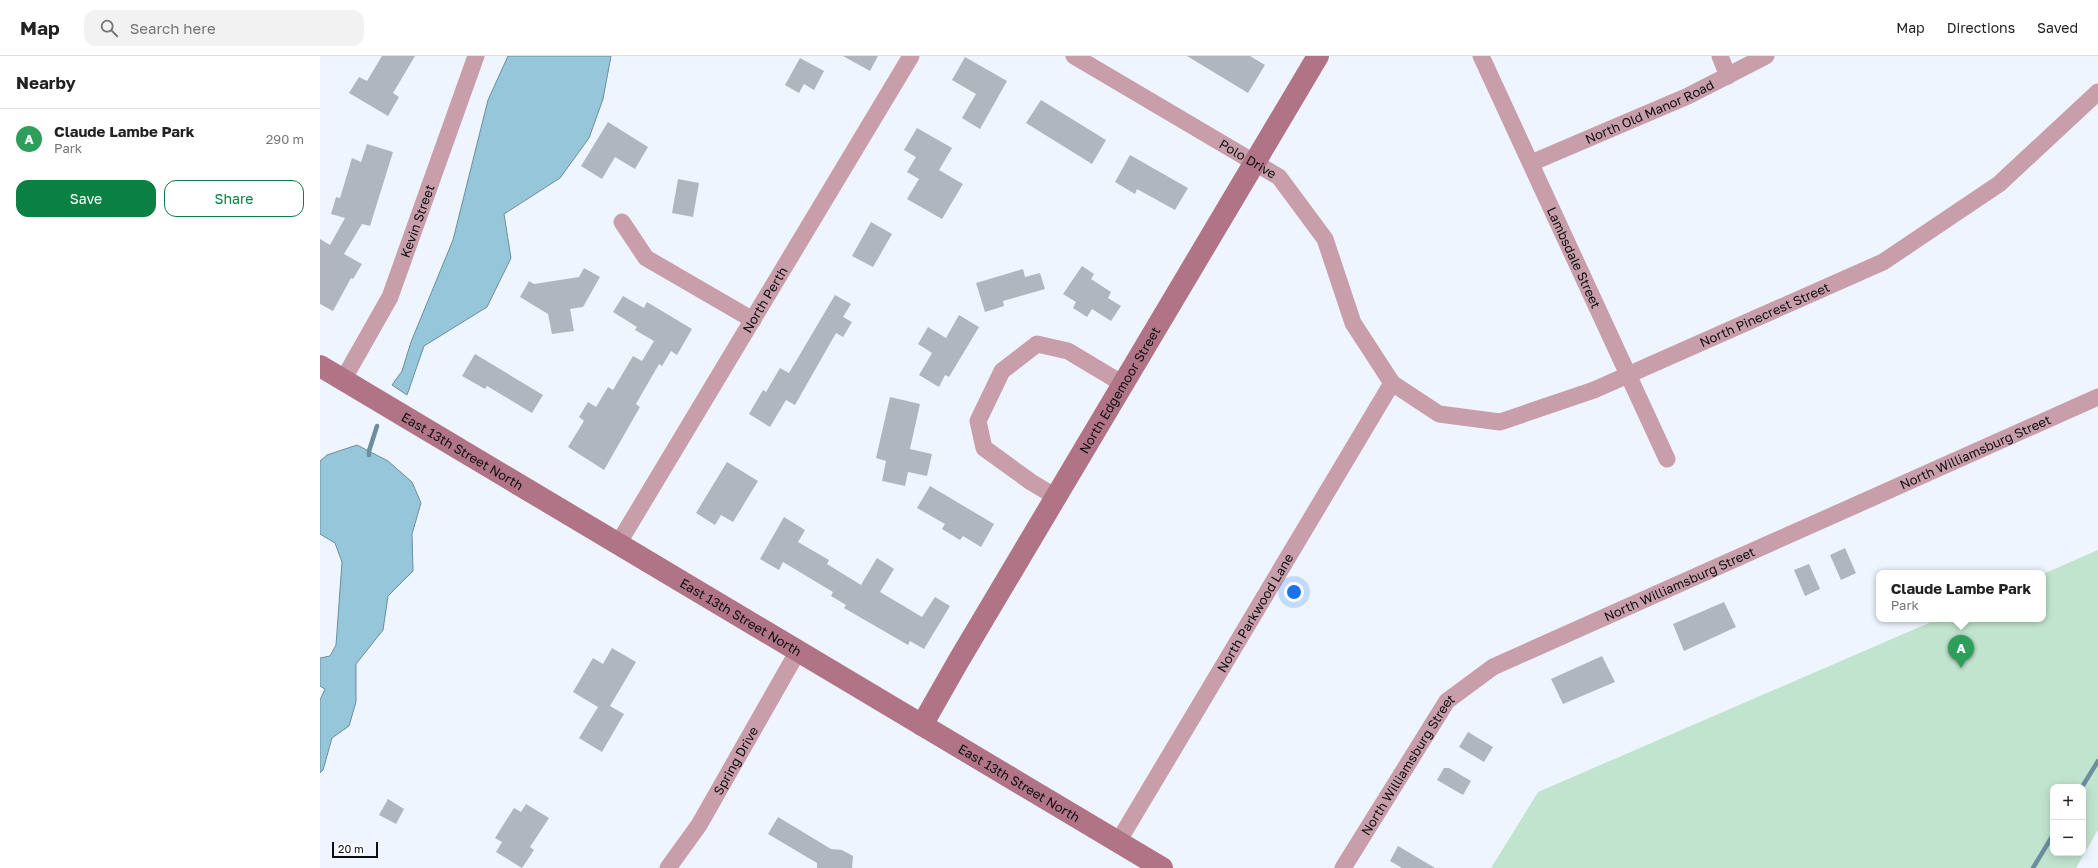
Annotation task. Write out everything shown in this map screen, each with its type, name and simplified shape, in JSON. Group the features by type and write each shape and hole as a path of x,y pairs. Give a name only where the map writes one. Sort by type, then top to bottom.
{"main road":[{"name":"North Edgemoor Street","path":"922,725 959,660 1318,56"},
{"name":"East 13th Street North","path":"320,366 1162,868"}],"street":[{"name":"Kevin Street","path":"342,380 390,297 476,56"},
{"name":"North Perth","path":"618,544 911,56"},
{"name":"Polo Drive","path":"1074,56 1279,177 1325,239 1353,323 1392,383"},
{"name":"Lambsdale Street","path":"1481,56 1667,459"},
{"path":"1720,56 1728,76"},
{"name":"North Old Manor Road","path":"1531,164 1688,96 1766,56"},
{"name":"North Pinecrest Street","path":"1392,383 1439,414 1500,422 1594,390 1883,262 1999,184 2098,92"},
{"path":"622,222 646,258 753,320"},
{"path":"1056,497 1031,482 984,448 978,421 1002,371 1037,344 1068,351 1123,384"},
{"name":"North Parkwood Lane","path":"1118,842 1392,383"},
{"name":"North Williamsburg Street","path":"1343,868 1447,701 1493,667 2098,397"},
{"name":"Spring Drive","path":"668,868 699,825 798,651"}],"green space":[{"path":"2098,550 2098,830 2086,851 2086,784 2050,784 2050,856 2083,856 2076,868 1491,868 1538,792 1931,622 2046,622 2046,573"}],"water":[{"path":"508,56 611,56 603,99 589,138 560,178 504,214 511,258 487,307 424,346 407,395 392,385 402,371 411,342 453,240 488,100"},
{"path":"357,445 388,461 412,482 421,503 412,534 413,571 388,596 383,630 356,664 356,702 349,726 332,738 323,770 320,773 320,700 325,689 320,686 320,658 330,656 336,645 342,562 335,543 320,534 320,461 327,455"}],"building":[{"path":"382,56 415,56 393,93 399,97 388,116 349,93 359,77 367,81"},
{"path":"843,56 878,56 870,71"},
{"path":"1187,56 1250,56 1265,65 1248,93"},
{"path":"965,57 1007,81 980,129 962,118 976,94 952,80"},
{"path":"800,58 824,71 814,90 804,84 799,93 785,85"},
{"path":"1041,100 1106,140 1092,164 1026,123"},
{"path":"608,122 648,147 635,169 615,157 602,179 581,166"},
{"path":"917,128 952,148 939,170 963,184 942,219 907,199 919,179 907,172 916,157 904,150"},
{"path":"367,144 393,152 370,226 362,224 344,254 362,264 353,279 351,278 333,311 320,304 320,239 330,245 345,218 331,214 336,197 340,198 352,158 361,162"},
{"path":"1130,155 1188,188 1175,210 1137,189 1135,194 1115,182"},
{"path":"678,179 699,183 693,217 672,213"},
{"path":"871,222 892,234 873,267 852,256"},
{"path":"1082,266 1094,274 1091,279 1111,292 1108,298 1121,306 1111,321 1092,309 1087,317 1073,308 1076,302 1063,294"},
{"path":"584,268 600,277 583,307 570,309 574,331 552,334 548,314 520,297 529,281 534,284 579,277"},
{"path":"1023,269 1025,277 1040,273 1045,289 1003,301 1004,306 985,312 976,283"},
{"path":"835,295 851,304 843,317 852,322 843,337 836,333 795,405 786,400 770,427 749,414 763,390 766,392 780,368 789,373"},
{"path":"623,296 644,308 647,302 692,329 677,355 671,351 662,366 659,364 636,404 640,407 604,470 568,447 584,421 579,417 588,402 596,407 608,387 613,390 633,356 642,361 654,341 635,330 637,327 613,312"},
{"path":"959,315 979,327 949,377 945,375 939,387 919,375 932,353 918,344 928,327 946,338"},
{"path":"475,354 543,395 532,413 487,386 485,389 462,376"},
{"path":"890,397 920,404 910,449 932,454 927,476 908,472 905,486 882,481 886,461 876,458"},
{"path":"727,462 758,481 733,522 721,515 715,525 696,513"},
{"path":"930,486 994,524 981,547 963,536 960,540 942,529 945,524 917,508"},
{"path":"784,517 805,530 798,542 829,560 827,564 861,585 877,558 894,569 880,592 922,617 935,597 950,606 924,649 910,641 908,645 844,608 846,605 831,596 833,592 783,562 779,570 760,559"},
{"path":"1845,548 1856,573 1841,580 1830,555"},
{"path":"1809,564 1820,589 1805,596 1794,570"},
{"path":"1724,602 1736,627 1684,651 1673,624"},
{"path":"612,648 636,662 610,706 624,714 602,752 579,738 598,707 573,692 593,658 603,664"},
{"path":"1602,656 1615,682 1563,704 1551,679"},
{"path":"1468,732 1493,747 1484,762 1459,747"},
{"path":"1444,768 1449,768 1471,781 1463,795 1437,780"},
{"path":"388,799 404,809 396,824 379,815"},
{"path":"526,804 549,818 530,847 534,850 522,868 496,852 502,842 495,838 514,808 521,812"},
{"path":"778,817 831,849 842,850 853,856 852,868 817,868 817,863 768,834"},
{"path":"1398,846 1435,868 1402,868 1390,861"}],"waterway":[{"path":"369,455 377,426"},
{"path":"2084,784 2098,761"},
{"path":"2033,868 2050,840"}],"place":[{"name":"Claude Lambe Park","path":"1961,668"}]}
